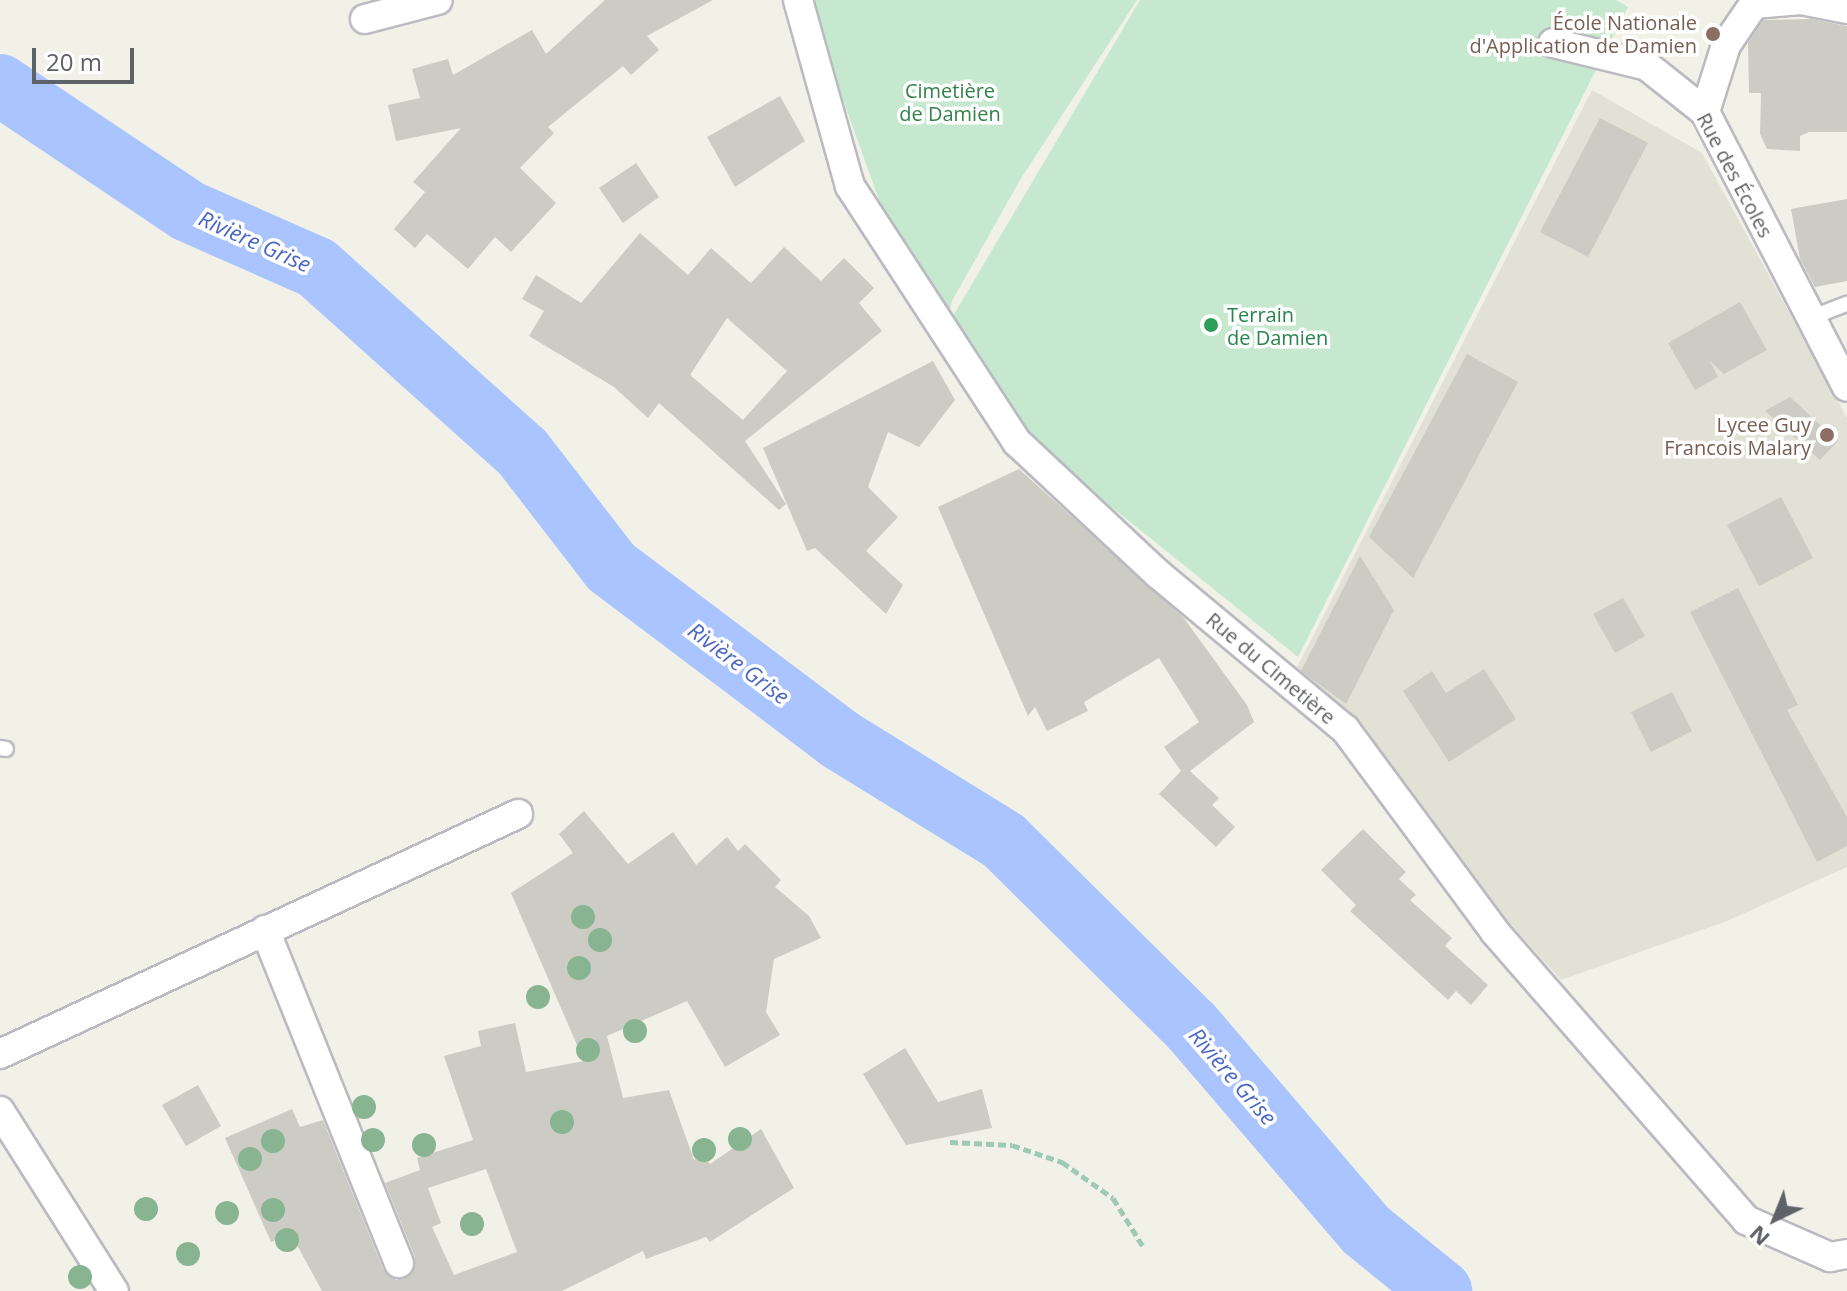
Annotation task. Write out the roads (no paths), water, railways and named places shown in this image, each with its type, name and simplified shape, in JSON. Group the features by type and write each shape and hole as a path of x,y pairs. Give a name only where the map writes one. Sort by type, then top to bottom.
{"street":[{"path":"365,19 438,0"},
{"name":"Rue du Cimetière","path":"798,0 850,186 1017,442 1158,574 1345,729 1495,932 1746,1220 1830,1257 1847,1254"},
{"path":"1705,112 1726,45 1754,4 1801,0 1847,9"},
{"name":"Rue des Écoles","path":"1553,43 1647,66 1705,112 1847,387"},
{"path":"0,1054 518,814"},
{"path":"265,930 399,1263"},
{"path":"0,1111 114,1291"}],"lane":[{"path":"1810,318 1847,304"}],"waterway":[{"name":"Rivière Grise","path":"0,85 188,211 317,268 523,453 611,567 839,739 1004,841 1192,1027 1366,1230 1441,1291"}],"place":[{"name":"École Nationale d'Application de Damien","path":"1713,34"},
{"name":"Terrain de Damien","path":"1211,325"},
{"name":"Lycee Guy Francois Malary","path":"1827,435"}],"park label":[{"name":"Cimetière de Damien","path":"950,102"}]}
